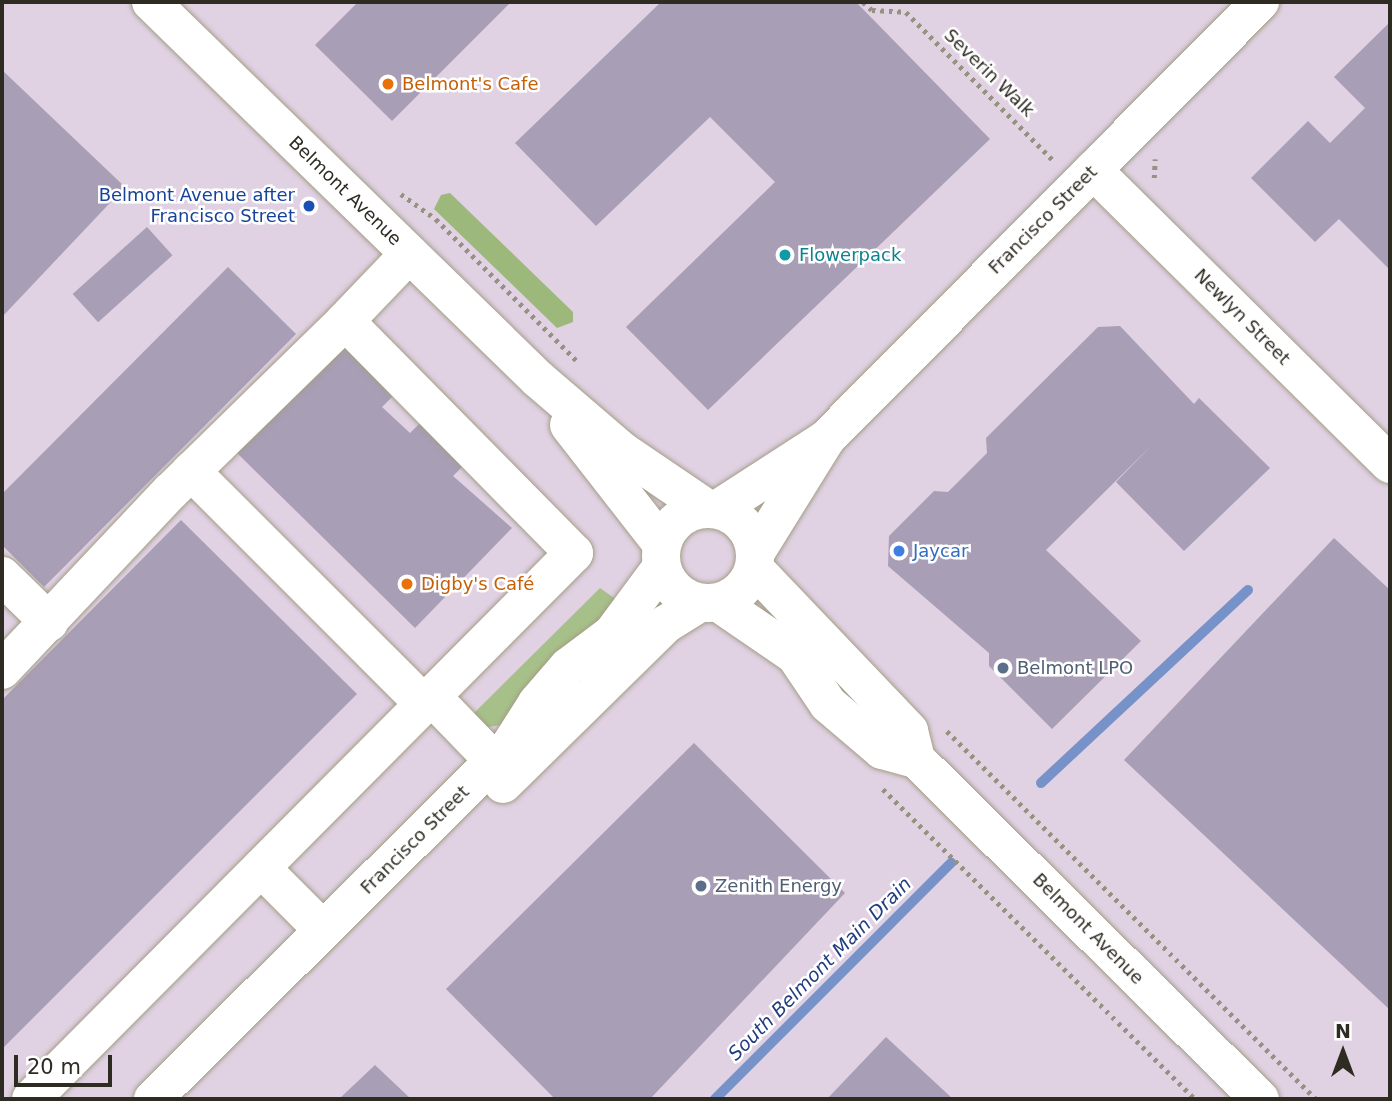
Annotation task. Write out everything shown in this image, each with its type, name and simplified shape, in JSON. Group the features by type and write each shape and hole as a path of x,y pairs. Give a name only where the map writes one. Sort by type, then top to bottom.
{"street":[{"name":"Belmont Avenue","path":"151,2 538,379 622,451 712,508"},
{"name":"Francisco Street","path":"712,508 826,439 1260,2"},
{"name":"Newlyn Street","path":"1080,183 1390,464"},
{"path":"2,670 191,471 345,321 409,254"},
{"path":"39,1096 574,553 345,321"},
{"name":"Belmont Avenue","path":"538,379 661,556"},
{"name":"Francisco Street","path":"755,560 826,439"},
{"path":"191,471 428,701 494,761"},
{"path":"712,508 744,524 755,560 742,590 709,603 676,590 661,556 686,513 712,508"},
{"name":"Francisco Street","path":"153,1099 494,761 568,667 612,634 661,556"},
{"name":"Belmont Avenue","path":"755,560 909,731 916,759"},
{"path":"2,576 49,622"},
{"name":"Belmont Avenue","path":"709,603 794,655 828,704 882,750 916,759 1260,1099"},
{"name":"Francisco Street","path":"188,1099 666,624 709,603"},
{"path":"261,868 323,930"}],"path":[{"name":"Severin Walk","path":"863,2 872,10 906,12 1053,154 1054,174 1080,183"},
{"path":"1157,192 1155,155 1161,148"},
{"path":"943,728 1316,1099"},
{"path":"879,785 1195,1099"}],"shaded area":[{"path":"2,2 1390,2 1390,1099 2,1099"}],"green space":[{"path":"450,193 573,312 573,322 557,328 434,209 441,195"},
{"path":"600,588 617,600 611,611 500,725 483,728 472,715"}],"building":[{"path":"358,2 511,2 392,121 315,45"},
{"path":"661,2 856,2 990,139 708,410 626,327 775,182 710,117 596,226 515,143"},
{"path":"1390,22 1390,270 1339,219 1315,242 1251,178 1308,121 1330,143 1365,108 1334,77"},
{"path":"2,70 125,187 2,317"},
{"path":"147,227 172,255 98,322 73,294"},
{"path":"228,267 296,334 44,587 2,545 2,494"},
{"path":"1120,326 1194,404 1199,398 1270,468 1184,551 1116,482 1152,445 1046,550 1141,641 1052,729 989,666 989,653 888,566 889,536 934,491 948,492 987,453 986,438 1098,327"},
{"path":"343,342 395,394 382,407 410,433 423,420 466,463 453,476 512,528 415,628 235,451"},
{"path":"181,520 357,694 2,1049 2,700"},
{"path":"1334,538 1390,590 1390,1010 1124,760"},
{"path":"694,743 845,893 650,1099 555,1099 446,989"},
{"path":"886,1037 953,1099 827,1099"},
{"path":"375,1065 411,1099 339,1099"}],"waterway":[{"path":"1041,783 1248,590"},
{"name":"South Belmont Main Drain","path":"715,1099 951,863"}],"place":[{"name":"Belmont's Cafe","path":"388,84"},
{"name":"Belmont Avenue after Francisco Street","path":"309,206"},
{"name":"Flowerpack","path":"785,255"},
{"name":"Jaycar","path":"899,551"},
{"name":"Digby's Café","path":"407,584"},
{"name":"Belmont LPO","path":"1003,668"},
{"name":"Zenith Energy","path":"701,886"}]}
